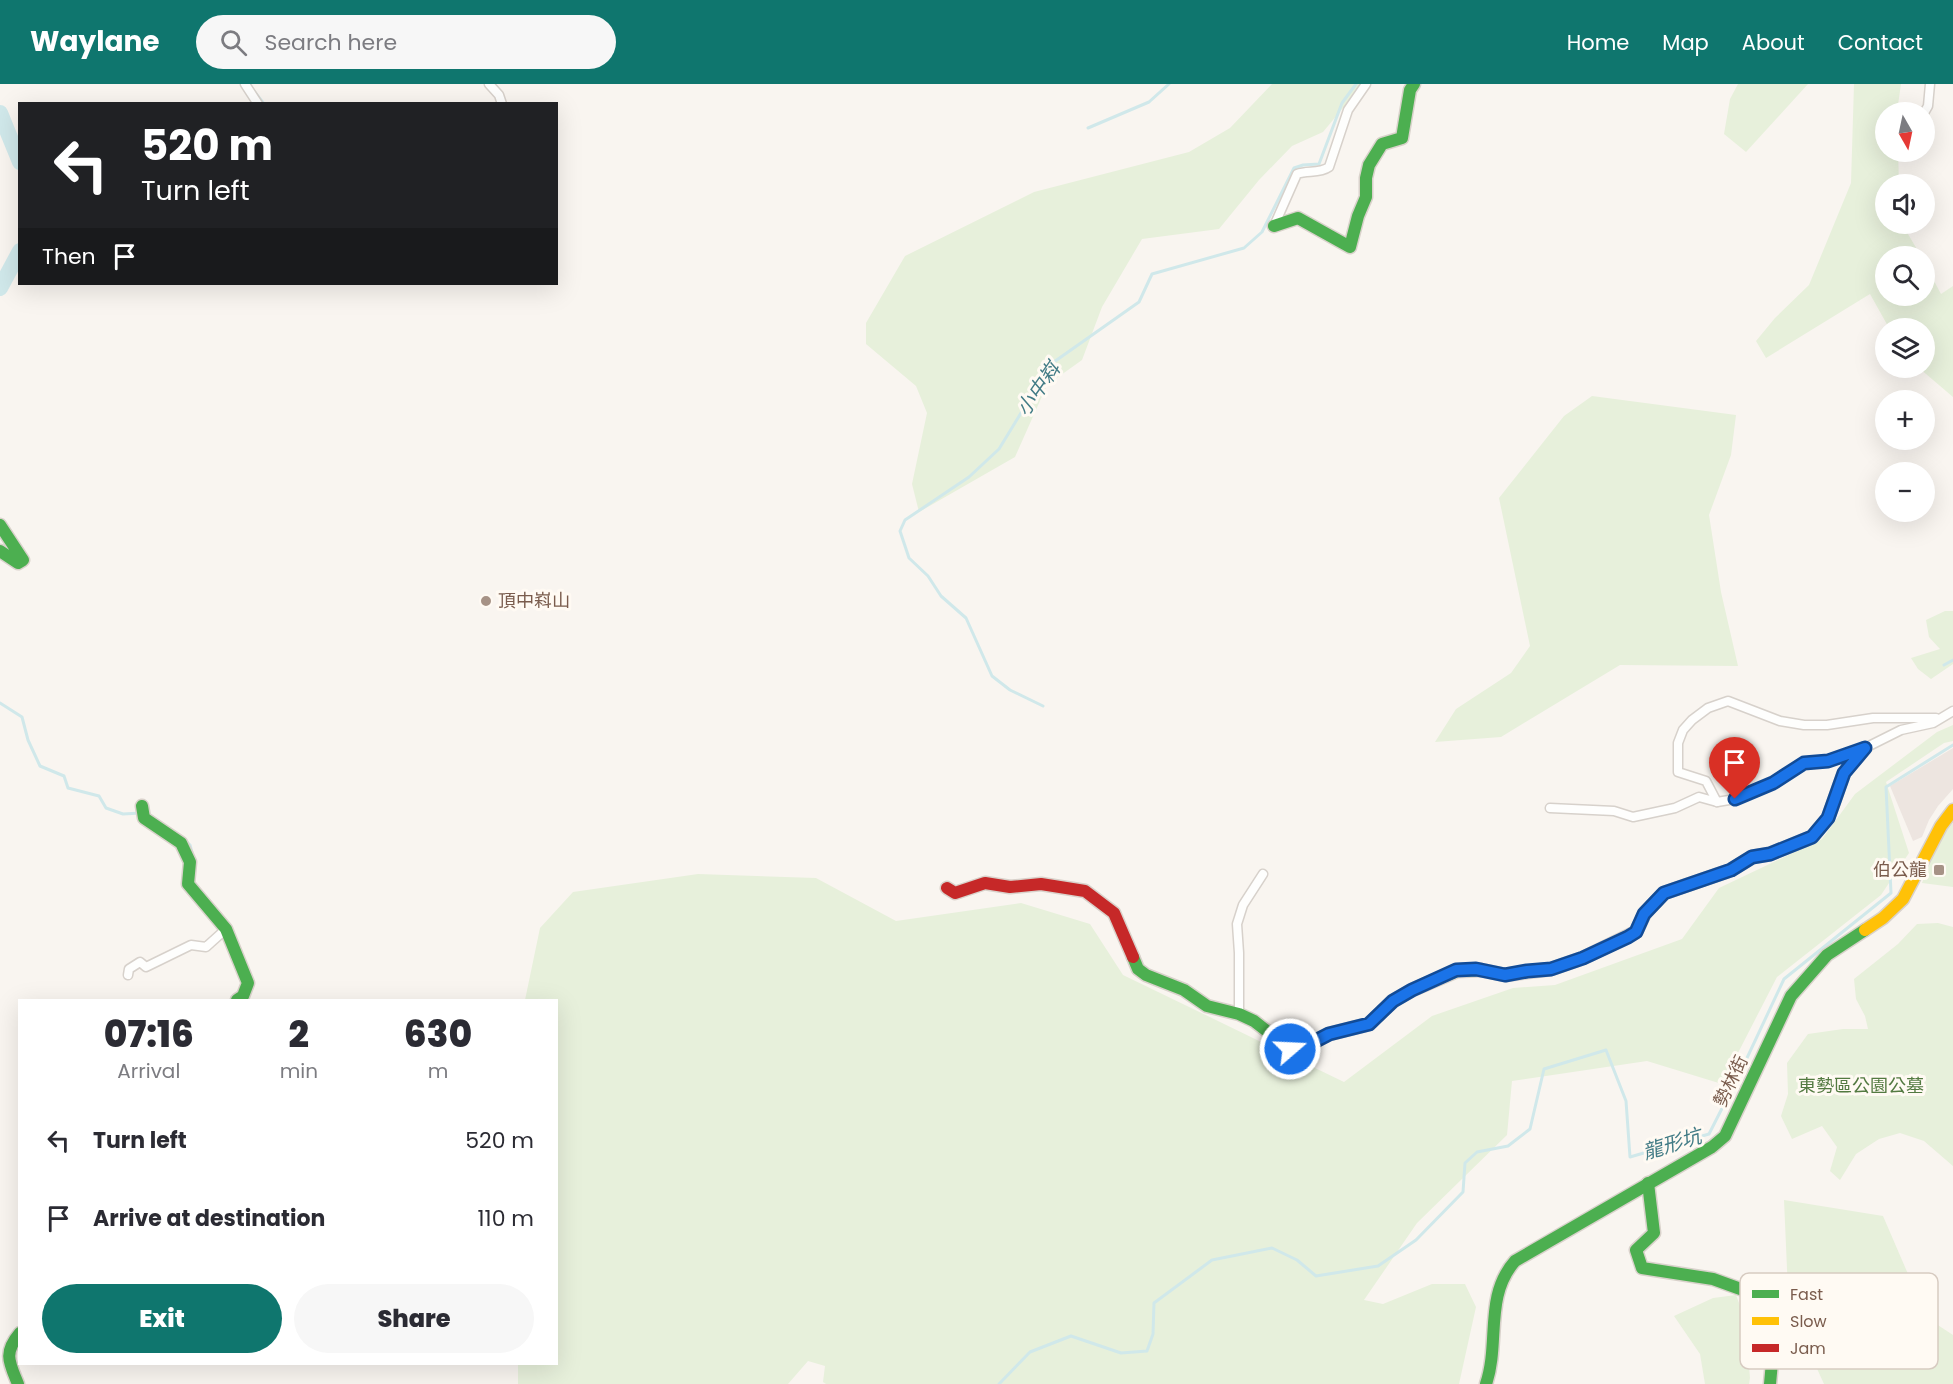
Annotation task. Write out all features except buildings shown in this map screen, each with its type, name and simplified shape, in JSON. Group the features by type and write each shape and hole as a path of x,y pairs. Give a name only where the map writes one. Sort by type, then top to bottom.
{"street":[{"path":"245,84 257,102"},
{"path":"489,84 499,95 501,102"},
{"path":"1274,226 1297,174 1307,171 1322,172 1329,167 1348,110 1366,84"},
{"path":"1274,226 1298,218 1350,247 1358,216 1366,197 1369,165 1382,144 1402,138 1410,90 1414,84"},
{"path":"1928,102 1930,84"},
{"path":"0,525 23,560 18,563 0,551"},
{"path":"1717,802 1706,781 1678,772 1678,743 1683,730 1708,708 1728,701 1780,721 1804,725 1827,725 1873,718 1942,718"},
{"path":"1551,808 1614,811 1633,817 1675,808 1699,797 1717,802 1735,799 1773,783 1804,763 1828,761 1865,748 1901,730 1933,723 1953,711"},
{"path":"946,888 955,893 985,883 1010,887 1041,884 1085,891 1114,913 1138,969 1146,975 1184,990 1207,1006 1239,1014 1254,1021 1290,1049 1300,1049 1329,1034 1369,1024 1393,1001 1456,970 1476,969 1505,975 1551,969 1583,958 1636,932 1644,914 1664,893 1731,870 1752,857 1770,854 1812,837 1828,818 1844,773 1865,748"},
{"name":"勢林街","path":"1486,1384 1491,1366 1497,1292 1507,1268 1515,1261 1712,1147 1725,1136 1791,996 1827,955 1883,918 1903,899 1941,826 1953,810"},
{"path":"143,812 181,843 190,862 188,884 226,929 248,983 243,996 238,999"},
{"path":"1239,1014 1237,924 1243,905 1263,874"},
{"path":"128,975 129,969 140,962 146,967 191,945 206,947 226,929"},
{"path":"1648,1183 1654,1233 1636,1251 1642,1268 1713,1279 1740,1289"},
{"path":"18,1336 8,1351 8,1358 18,1384"},
{"path":"1770,1384 1771,1369"}],"shaded area":[{"path":"1953,748 1953,789 1938,806 1922,837 1913,841 1890,786"}],"green space":[{"path":"1272,84 1363,84 1323,132 1292,146 1259,180 1219,229 1142,239 1102,307 1082,360 1047,385 1015,457 919,512 912,484 927,413 916,386 866,344 866,323 905,256 1034,192 1189,152 1230,128"},
{"path":"1738,84 1808,84 1746,152 1724,134 1730,99"},
{"path":"1854,84 1901,84 1898,102 1875,102 1875,162 1898,162 1899,174 1875,174 1875,234 1908,234 1915,246 1875,246 1875,303 1870,294 1766,358 1756,341 1775,318 1809,285 1851,183"},
{"path":"1935,283 1941,294 1953,286 1953,397 1931,378 1935,378 1935,318 1883,318 1877,306 1935,306"},
{"path":"1592,396 1736,415 1731,455 1709,515 1721,592 1738,666 1620,665 1501,737 1435,742 1456,709 1511,673 1530,646 1499,498 1564,416"},
{"path":"1945,611 1953,611 1953,664 1931,679 1918,669 1911,658 1940,649 1929,637 1926,620"},
{"path":"1953,725 1953,741 1944,743 1886,782 1909,853 1881,895 1777,977 1722,1084 1647,1061 1512,1081 1507,1135 1417,1223 1364,1300 1383,1304 1432,1284 1465,1284 1476,1307 1459,1384 826,1384 823,1382 825,1366 808,1361 788,1384 518,1384 518,1365 558,1365 558,999 525,999 540,928 573,892 698,874 816,878 896,921 1021,903 1090,924 1123,975 1344,1082 1432,1016 1513,988 1555,985 1682,939 1719,888 1822,839 1855,794 1937,732"},
{"path":"1953,823 1953,887 1922,883 1937,842"},
{"name":"東勢區公園公墓","path":"1938,923 1953,927 1953,1166 1924,1141 1900,1133 1879,1139 1856,1154 1840,1180 1830,1171 1837,1147 1822,1126 1792,1139 1781,1116 1788,1094 1787,1063 1808,1034 1843,1029 1868,1029 1865,1016 1856,999 1854,979 1898,944 1917,924"},
{"path":"1784,1200 1883,1216 1908,1273 1787,1273"},
{"path":"1736,1295 1740,1306 1740,1369 1749,1369 1749,1384 1705,1384 1700,1354 1674,1316 1713,1298"},
{"path":"1938,1325 1953,1335 1953,1384 1824,1384 1817,1369 1938,1369"}],"waterway":[{"path":"1088,128 1149,102 1169,84"},
{"name":"小中嵙","path":"1043,706 1010,690 992,676 966,618 941,596 928,576 909,558 900,531 905,520 969,477 999,449 1051,364 1139,302 1152,274 1244,248 1262,232 1294,168 1319,164 1342,103 1356,84"},
{"path":"254,91 262,102"},
{"path":"0,113 18,157"},
{"path":"0,288 18,255"},
{"path":"1944,665 1953,660"},
{"path":"0,703 22,717 28,740 40,766 64,776 68,788 99,796 106,808 123,814 141,813"},
{"name":"龍形坑","path":"999,1384 1030,1352 1071,1336 1121,1353 1147,1351 1153,1334 1154,1303 1212,1260 1272,1248 1297,1260 1316,1276 1378,1266 1416,1240 1463,1192 1465,1163 1477,1152 1508,1146 1530,1129 1544,1069 1606,1050 1626,1101 1630,1157 1709,1134 1784,979 1891,893 1886,787 1953,745"},
{"path":"147,813 164,825"},
{"path":"186,841 190,845 193,856"}],"traffic: fast":[{"path":"1274,226 1298,218 1350,247 1358,216 1366,197 1369,165 1382,144 1402,138 1410,90 1414,84"},
{"path":"0,525 23,560 18,563 0,551"},
{"path":"1645,913 1664,893 1731,870 1752,857 1770,854 1812,837 1828,818 1844,773 1865,748"},
{"path":"142,806 144,818 181,843 190,862 188,884 226,929 248,983 243,996 238,999"},
{"path":"1486,1384 1499,1289 1515,1261 1712,1147 1725,1136 1791,996 1827,955 1865,930"},
{"path":"1133,957 1138,969 1146,975 1184,990 1207,1006 1239,1014 1254,1021 1290,1049 1300,1049 1329,1034 1369,1024 1393,1001 1412,990 1457,971 1481,970"},
{"path":"1648,1183 1654,1233 1636,1250 1642,1268 1713,1279 1740,1289"},
{"path":"18,1336 11,1346 9,1358 18,1384"},
{"path":"1770,1384 1771,1369"}],"traffic: slow":[{"path":"1865,930 1883,918 1903,899 1941,826 1953,810"},
{"path":"1481,970 1505,975 1551,969 1583,958 1636,932 1645,913"}],"traffic: jam":[{"path":"947,888 955,893 985,883 1010,887 1041,884 1085,891 1114,913 1133,957"}],"place":[{"name":"頂中嵙山","path":"486,601"},
{"name":"伯公龍","path":"1939,870"}],"route":[{"path":"1290,1049 1300,1049 1329,1034 1369,1024 1393,1001 1456,970 1476,969 1505,975 1551,969 1583,958 1628,937 1636,932 1644,914 1664,893 1714,877 1752,857 1770,854 1812,837 1828,818 1844,773 1865,748 1828,761 1804,763 1773,783 1735,799"}]}
